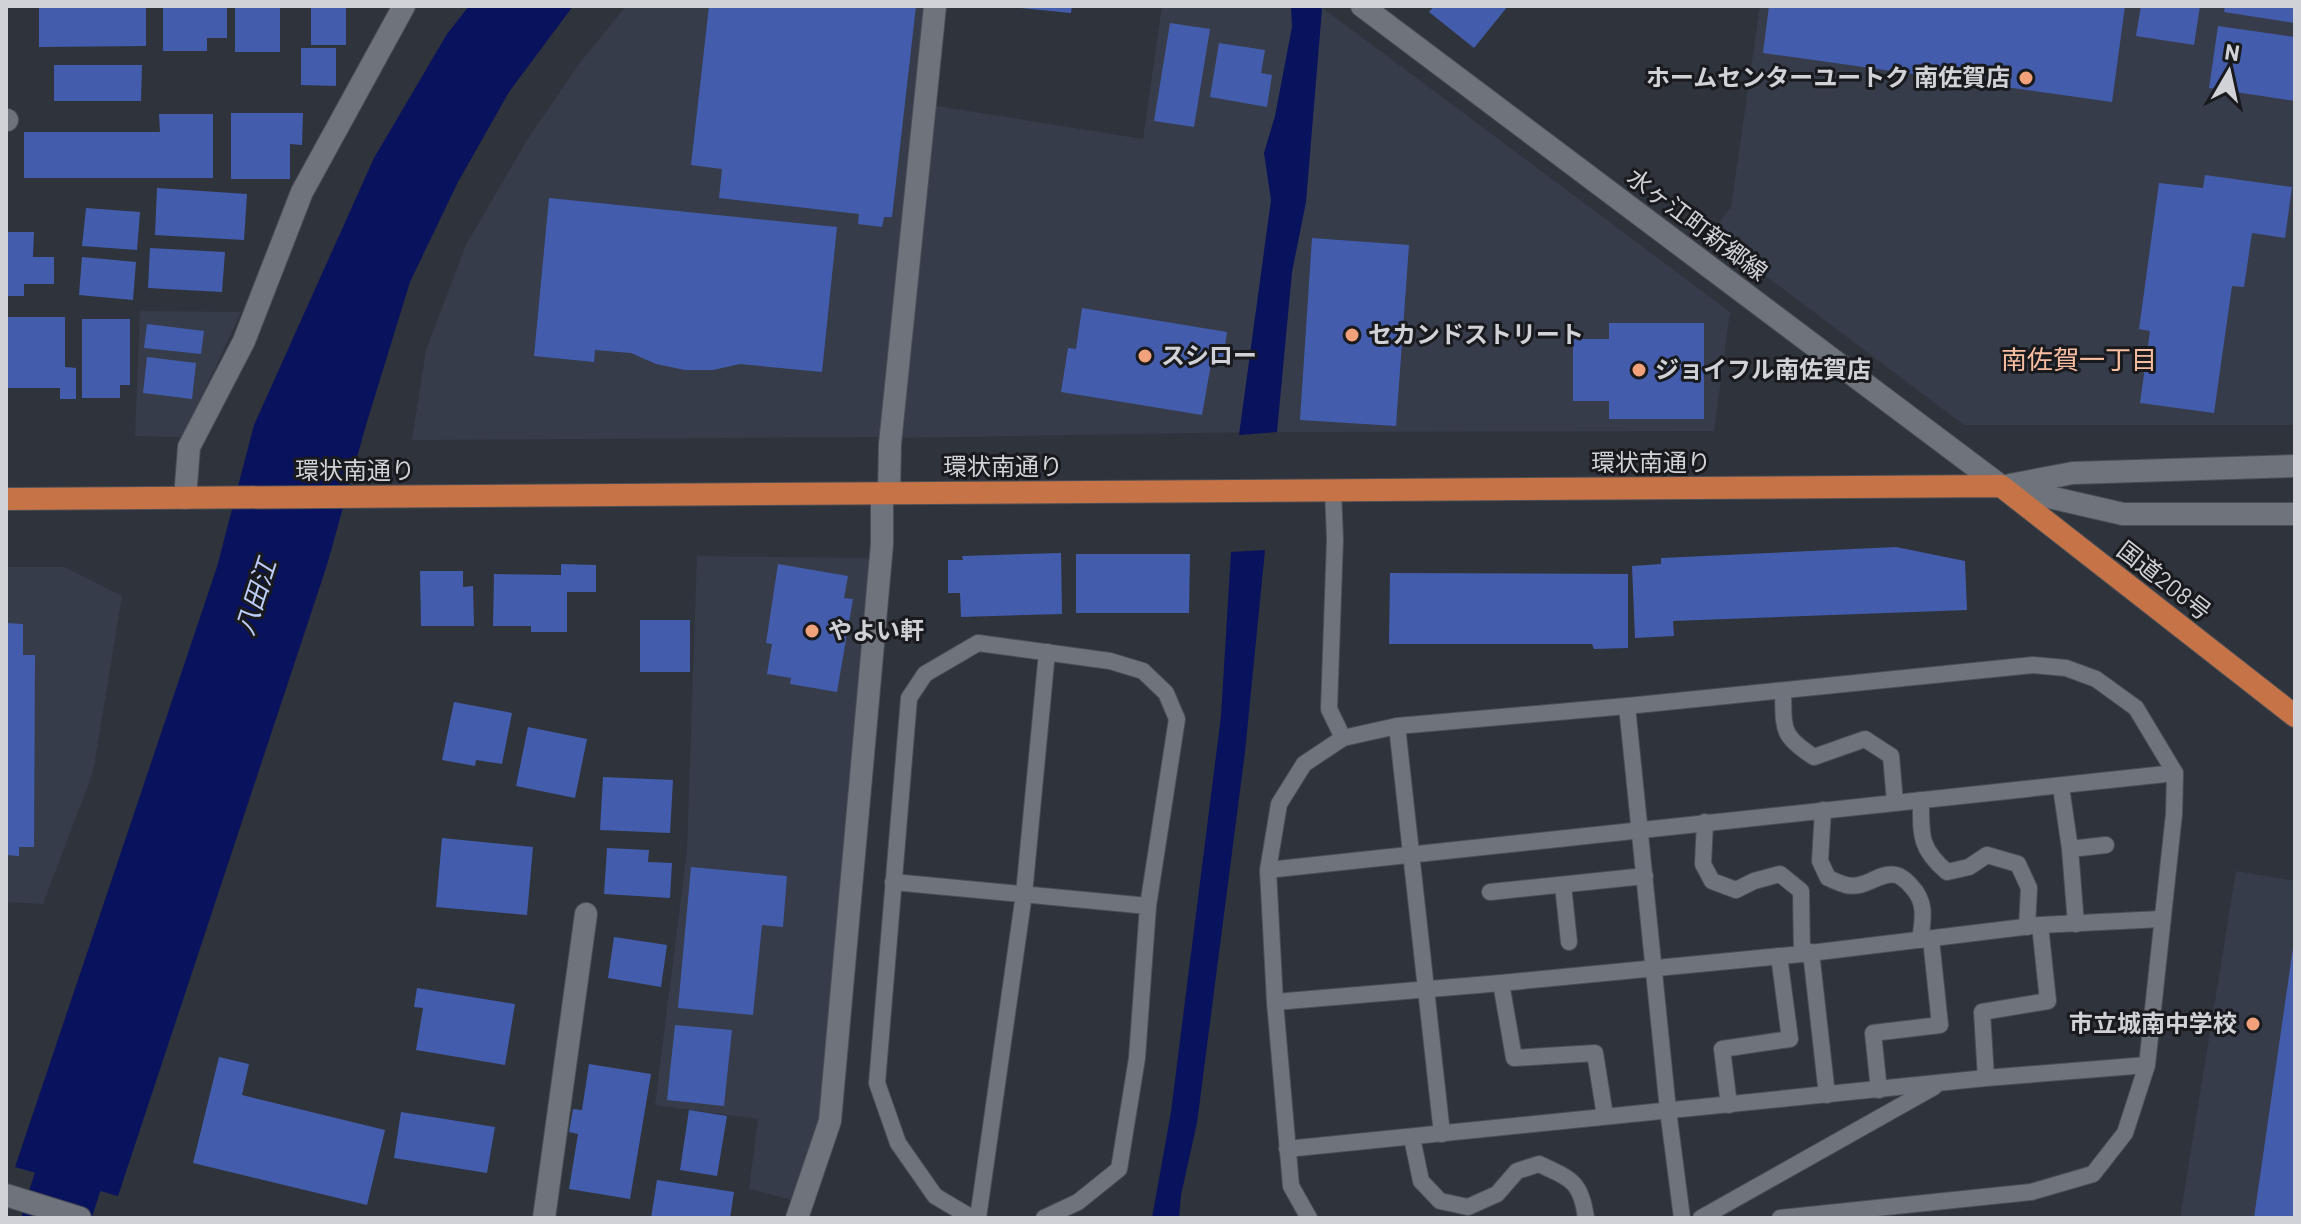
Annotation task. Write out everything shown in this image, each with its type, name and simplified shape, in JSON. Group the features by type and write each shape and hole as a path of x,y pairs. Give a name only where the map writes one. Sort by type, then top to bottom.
{"highway":[{"name":"環状南通り","path":"6,499 2001,486"},
{"name":"国道208号","path":"2001,486 2295,716"}],"street":[{"path":"185,498 189,447 244,341 302,192 404,6"},
{"path":"797,1218 830,1121 885,494 935,6"},
{"name":"水ヶ江町新郷線","path":"1362,6 2001,486"},
{"name":"環状南通り","path":"2001,486 2073,473 2295,466"},
{"name":"環状南通り","path":"2001,486 2123,514 2295,514"},
{"path":"544,1218 586,914"},
{"path":"6,1195 80,1218"}],"lane":[{"path":"1333,491 1335,539 1329,709 1343,738"},
{"path":"1044,1218 1078,1202 1119,1169 1137,1058 1148,906 1177,719 1166,693 1143,671 1110,661 1047,652 978,643 925,674 909,698 877,1083 898,1143 935,1196 975,1218 1024,894 1047,652"},
{"path":"1309,1218 1291,1186 1275,1002 1268,870 1279,804 1304,764 1343,738 1397,726 2033,665 2066,668 2096,679 2136,708 2175,773 2174,814 2147,1065 2125,1133 2093,1174 2031,1192 1780,1218"},
{"path":"1783,691 1784,731 1796,745 1814,757 1865,739 1891,756 1895,802"},
{"path":"1627,706 1682,1218"},
{"path":"1397,726 1442,1134"},
{"path":"1268,870 2175,773"},
{"path":"2061,787 2076,924"},
{"path":"1921,800 1921,837 1929,856 1947,872 1969,867 1987,855 2018,864 2029,888 2048,1001 1982,1012 1986,1078"},
{"path":"1823,810 1820,861 1828,878 1850,886 1897,875 1919,895 1923,908 1925,940 1940,1025 1873,1033 1879,1090"},
{"path":"1705,822 1703,864 1712,881 1736,890 1780,874 1801,891 1806,953 1827,1095"},
{"path":"2070,849 2106,845"},
{"path":"1490,892 1645,876"},
{"path":"893,882 1148,906"},
{"path":"1563,885 1569,942"},
{"path":"1275,1002 1779,956 2034,926 2161,919"},
{"path":"1729,1105 1722,1049 1790,1039 1779,956"},
{"path":"1501,983 1514,1058 1595,1053 1605,1116"},
{"path":"1287,1149 1986,1078 2147,1065"},
{"path":"1701,1218 1939,1084"},
{"path":"1412,1138 1421,1181 1440,1201 1468,1207 1497,1194 1517,1171 1539,1164 1569,1178 1583,1197 1586,1218"}],"shaded area":[{"path":"626,6 928,6 885,437 412,440 426,350 466,245 527,140 579,64"},
{"path":"1162,6 1320,6 1730,312 1714,431 1257,432 898,438 931,105 1143,139"},
{"path":"1760,6 2295,6 2295,425 1964,425 1710,234 1731,207"},
{"path":"140,311 241,312 183,437 135,436"},
{"path":"697,556 872,558 824,1121 792,1200 749,1189 758,1119 655,1105 687,850"},
{"path":"6,567 65,567 122,596 93,772 43,904 6,902"},
{"name":"市立城南中学校","path":"2236,871 2295,881 2295,1218 2180,1218"}],"water":[{"path":"469,6 573,6 509,92 458,182 410,282 327,565 118,1196 15,1167 217,567 254,425 374,158 447,34"},
{"path":"1291,6 1318,6 1322,9 1306,202 1292,272 1277,432 1239,435 1271,200 1264,153 1275,116 1292,27"},
{"path":"1265,550 1245,752 1197,1123 1179,1218 1152,1218 1171,1112 1221,716 1231,552"}],"building":[{"path":"39,6 146,6 146,46 39,47"},
{"path":"163,6 227,6 227,38 207,38 207,51 163,51"},
{"path":"235,6 280,6 280,52 235,52"},
{"path":"311,6 346,6 346,45 311,45"},
{"path":"709,6 916,6 892,217 884,217 882,227 858,224 859,214 719,198 722,169 691,165"},
{"path":"1021,6 1072,6 1071,13"},
{"path":"1434,6 1508,6 1474,48 1429,12"},
{"name":"ホームセンターユートク 南佐賀店","path":"1769,6 2125,6 2112,102 1763,53"},
{"path":"2141,6 2200,6 2194,45 2136,36"},
{"path":"2225,6 2295,6 2295,23 2224,12"},
{"path":"1170,23 1210,29 1194,127 1154,121"},
{"path":"2218,26 2295,37 2295,101 2209,88"},
{"path":"1219,43 1265,50 1261,73 1272,75 1267,107 1210,97"},
{"path":"301,48 336,48 336,86 301,85"},
{"path":"54,65 142,65 141,101 54,101"},
{"path":"231,113 303,113 302,145 290,144 290,179 231,179"},
{"path":"159,114 213,114 213,178 24,178 24,132 160,132"},
{"path":"2205,175 2292,187 2285,238 2252,233 2244,287 2232,286 2214,413 2140,403 2150,331 2139,329 2159,183 2203,188"},
{"path":"157,188 247,194 244,240 155,235"},
{"path":"549,198 837,227 822,372 740,364 713,370 685,370 656,364 631,353 595,350 594,362 534,356"},
{"path":"86,208 140,212 137,250 82,246"},
{"path":"6,232 34,232 33,257 54,257 54,284 24,284 24,296 6,296"},
{"path":"1312,238 1409,245 1396,426 1300,420"},
{"path":"150,248 225,252 222,292 148,288"},
{"path":"82,257 136,262 133,300 79,295"},
{"name":"スシロー","path":"1082,308 1227,332 1222,366 1211,364 1202,415 1061,392 1068,348 1076,349"},
{"path":"6,317 65,317 65,367 76,368 76,399 60,399 60,388 6,388"},
{"path":"82,319 130,319 130,385 120,385 120,398 82,398"},
{"name":"ジョイフル南佐賀店","path":"1609,323 1704,323 1704,419 1609,419 1609,401 1573,401 1573,339 1609,339"},
{"path":"147,324 204,331 201,354 144,348"},
{"path":"147,357 196,363 192,399 143,393"},
{"path":"1896,547 1965,561 1967,610 1673,621 1674,636 1635,638 1632,566 1661,564 1661,558"},
{"path":"1061,553 1062,614 961,617 960,593 948,593 948,560 963,560 962,556"},
{"path":"1076,554 1190,554 1189,613 1076,613"},
{"path":"561,564 596,565 596,592 567,592 567,632 531,632 531,626 493,626 494,574 561,575"},
{"path":"778,564 848,576 844,598 853,599 837,692 790,684 791,678 767,674 772,644 766,643"},
{"path":"420,571 463,571 463,587 473,586 474,626 421,626"},
{"path":"1390,573 1628,574 1628,648 1594,649 1592,644 1389,644"},
{"path":"640,620 690,620 690,672 640,672"},
{"path":"6,623 23,624 23,655 35,655 34,847 19,847 19,856 6,855"},
{"path":"454,702 512,713 502,764 476,760 475,766 442,760"},
{"path":"528,727 587,739 575,798 516,786"},
{"path":"603,777 673,780 670,833 600,830"},
{"path":"442,838 533,847 527,915 436,907"},
{"path":"607,848 649,850 648,862 672,863 670,898 604,894"},
{"path":"691,867 787,876 783,927 762,925 753,1015 678,1008"},
{"path":"614,937 667,945 661,987 608,978"},
{"path":"2293,948 2295,1218 2254,1218"},
{"path":"417,988 515,1004 505,1065 416,1050 423,1008 414,1007"},
{"path":"675,1025 732,1030 724,1106 667,1100"},
{"path":"219,1057 249,1064 242,1095 385,1130 367,1205 193,1163"},
{"path":"589,1064 651,1074 630,1199 569,1189 578,1134 569,1132 573,1109 582,1110"},
{"path":"689,1110 727,1116 717,1176 680,1170"},
{"path":"401,1112 495,1127 487,1173 394,1158"},
{"path":"657,1180 734,1192 730,1218 651,1218"}],"waterway":[{"name":"八田江","path":"56,1218 96,1093"}],"place":[{"name":"ホームセンターユートク 南佐賀店","path":"2026,78"},
{"name":"セカンドストリート","path":"1352,335"},
{"name":"スシロー","path":"1145,356"},
{"name":"ジョイフル南佐賀店","path":"1639,370"},
{"name":"やよい軒","path":"812,631"},
{"name":"市立城南中学校","path":"2253,1024"}],"district":[{"name":"南佐賀一丁目","path":"2079,360"}]}
